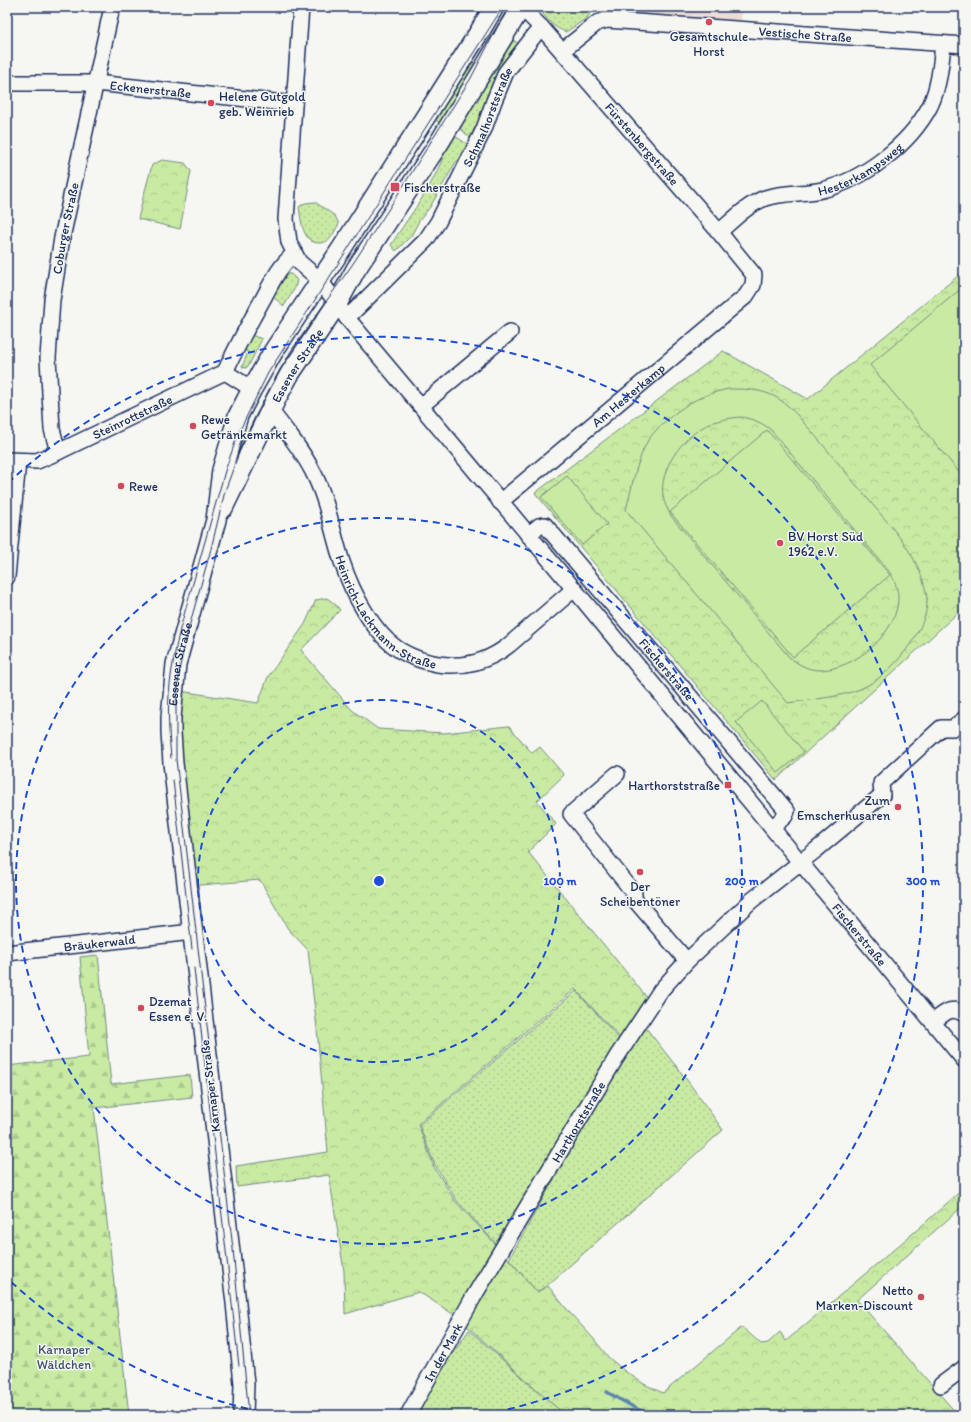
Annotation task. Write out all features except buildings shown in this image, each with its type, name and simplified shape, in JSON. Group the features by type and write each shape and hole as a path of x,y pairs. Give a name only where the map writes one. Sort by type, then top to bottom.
{"main road":[{"path":"320,280 422,123 494,7"},
{"name":"Schmalhorststraße","path":"342,311 356,269 439,143 521,7"},
{"name":"Essener Straße","path":"171,717 176,664 216,520 222,470 238,416 273,352 320,280"},
{"name":"Essener Straße","path":"216,520 270,410 289,375 342,311"},
{"name":"Karnaper Straße","path":"171,717 173,763 192,932 236,1303 244,1384 251,1415"},
{"name":"Karnaper Straße","path":"243,1415 244,1384"}],"street":[{"name":"Coburger Straße","path":"58,452 52,429 48,358 52,300 62,238 112,7"},
{"path":"301,7 286,219 289,242 299,262 320,280 342,311"},
{"name":"Fürstenbergstraße","path":"521,7 541,27 719,232 754,275 753,285"},
{"name":"Vestische Straße","path":"562,51 597,23 607,20 964,45"},
{"name":"Schmalhorststraße","path":"342,311 426,240 438,222 484,129 506,72 541,27"},
{"name":"Hesterkampsweg","path":"719,232 753,204 766,198 822,190 847,182 883,160 912,133 930,106 940,75 943,44"},
{"name":"Eckenerstraße","path":"7,83 96,83 294,104"},
{"path":"252,389 225,372 240,338 277,273 294,254"},
{"name":"Am Hesterkamp","path":"500,502 746,296 753,285"},
{"name":"Fischerstraße","path":"342,311 964,1060"},
{"path":"421,406 510,332"},
{"name":"Steinrottstraße","path":"13,461 37,461 225,372"},
{"name":"Heinrich-Lackmann-Straße","path":"270,410 312,470 328,511 342,561 355,593 377,628 387,640 400,650 421,660 442,664 454,665 487,659 509,645 574,590"},
{"path":"7,577 13,461"},
{"name":"Fischerstraße","path":"528,535 539,526 545,526 787,811 785,816 772,828"},
{"name":"Harthorststraße","path":"478,1289 616,1058 661,990 687,961 751,901 882,795 881,783 941,728 953,728 964,718"},
{"path":"617,774 571,814 634,893 634,899 687,961"},
{"name":"Bräukerwald","path":"7,953 192,932"},
{"path":"933,1022 948,1011 957,1010 964,1014"},
{"name":"In der Mark","path":"408,1415 478,1289"},
{"path":"941,1385 964,1368"}],"shaded area":[{"name":"Gesamtschule Horst","path":"631,7 743,7 740,27 630,17"}],"green space":[{"path":"539,7 560,7 591,12 587,18 566,32 550,22"},
{"path":"513,40 521,45 486,105 470,138 460,128"},
{"path":"472,62 474,62 474,64 465,82 440,123 435,120"},
{"path":"455,136 470,146 466,155 456,162 411,236 396,251 391,245 428,189 447,147"},
{"path":"162,160 185,163 191,171 180,229 138,219 152,165"},
{"path":"315,202 335,216 339,224 329,240 321,243 313,242 306,235 303,230 299,207 305,203"},
{"path":"964,271 964,607 776,780 535,493 723,351 808,399"},
{"path":"286,274 291,274 297,280 295,288 284,306 272,296 280,280"},
{"path":"964,286 964,478 870,365"},
{"path":"251,335 262,339 246,368 242,367 248,352 243,350"},
{"path":"728,389 744,389 764,392 777,398 789,407 892,527 909,551 916,564 926,592 927,606 924,619 911,643 901,657 882,676 860,689 834,696 788,703 626,510 640,458 652,435 665,421 691,402 710,394","holes":["741,417 760,423 771,430 892,576 898,595 897,609 891,623 872,647 846,664 833,668 815,670 803,666 789,657 671,516 665,504 663,496 665,475 668,465 681,446 696,431 709,424"]},
{"name":"BV Horst Süd 1962 e.V.","path":"767,430 890,575 793,657 670,512"},
{"path":"567,476 607,524 582,545 541,497"},
{"path":"327,598 340,610 301,650 352,710 378,729 444,733 509,726 532,753 540,747 564,775 537,801 556,824 528,852 649,1000 622,1040 575,989 418,1124 434,1167 455,1201 537,1292 548,1286 609,1358 644,1384 663,1393 742,1327 761,1344 768,1343 780,1332 786,1341 964,1188 964,1205 857,1300 958,1415 566,1415 456,1316 419,1292 345,1314 344,1271 329,1175 237,1187 236,1166 328,1152 308,950 288,929 260,880 188,886 173,690 258,703 268,677 305,624 316,600"},
{"path":"762,701 804,752 778,773 736,722"},
{"name":"Karnaper Wäldchen","path":"98,955 111,1084 190,1075 192,1097 94,1108 129,1415 7,1415 7,1066 89,1057 80,957"},
{"path":"576,991 621,1041 499,1247 457,1201 435,1165 419,1125"},
{"path":"642,1023 687,1080 723,1130 549,1284 537,1292 509,1259"},
{"path":"469,1330 556,1407 566,1415 410,1415"}],"waterway":[{"path":"607,1392 635,1408 652,1415"}],"tram line":[{"path":"171,758 169,693 180,629 225,471 238,434 268,373 503,7"},
{"path":"249,1415 233,1249 176,759 176,704 180,666 225,491 243,442 256,415 291,351 352,265 471,78 498,26 510,7"},
{"path":"173,780 192,949"},
{"path":"194,968 239,1366"}],"place":[{"name":"Gesamtschule Horst","path":"709,22"},
{"name":"Helene Gutgold geb. Weinrieb","path":"211,103"},
{"name":"Fischerstraße","path":"395,187"},
{"name":"Rewe Getränkemarkt","path":"193,426"},
{"name":"Rewe","path":"121,486"},
{"name":"BV Horst Süd 1962 e.V.","path":"780,543"},
{"name":"Harthorststraße","path":"728,785"},
{"name":"Zum Emscherhusaren","path":"898,807"},
{"name":"Der Scheibentöner","path":"640,872"},
{"name":"Dzemat Essen e. V.","path":"141,1008"},
{"name":"Netto Marken-Discount","path":"921,1297"}]}
